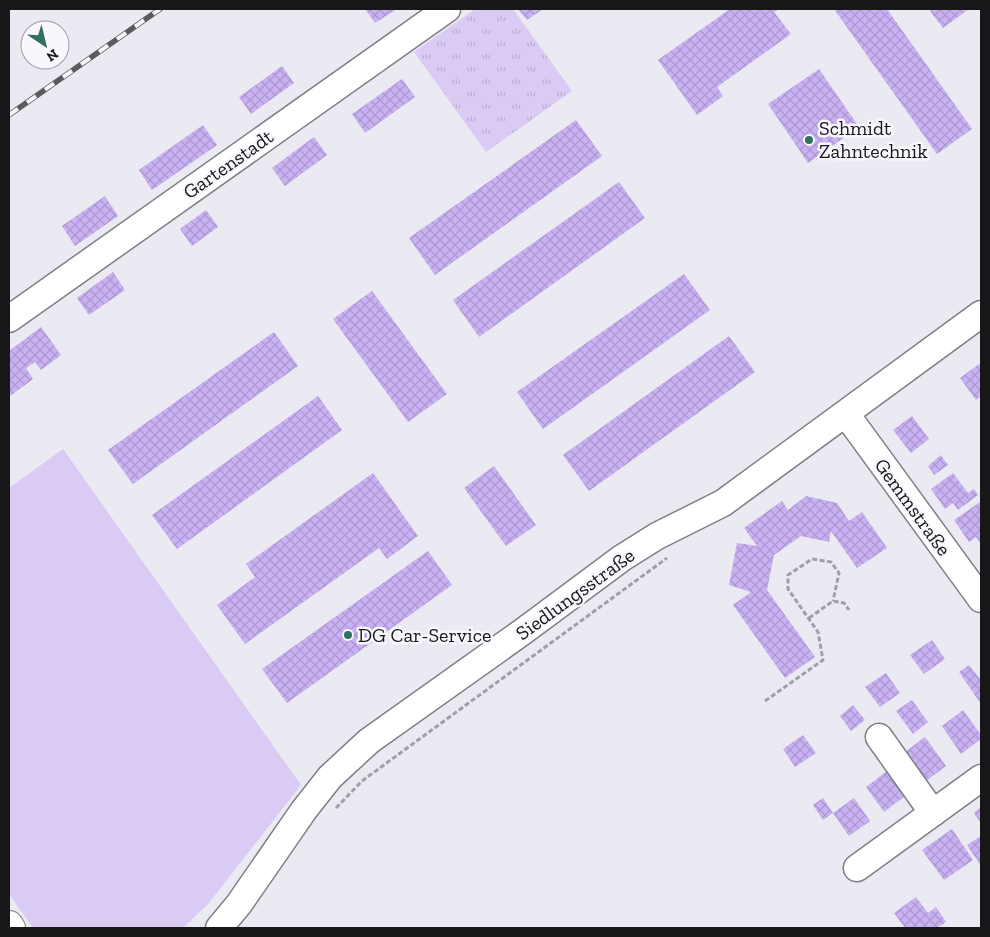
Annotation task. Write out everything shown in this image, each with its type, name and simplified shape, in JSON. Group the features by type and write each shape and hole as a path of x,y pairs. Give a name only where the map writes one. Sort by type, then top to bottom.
{"street":[{"name":"Gartenstadt","path":"9,318 447,9"},
{"name":"Siedlungsstraße","path":"219,928 239,904 304,810 330,777 369,741 622,558 665,532 723,504 981,314"},
{"name":"Gemmstraße","path":"846,414 981,599"},
{"path":"879,737 933,813"},
{"path":"856,868 981,778"}],"path":[{"path":"336,808 362,781 647,574 673,553"},
{"path":"765,701 824,660 818,632 788,589 788,575 812,559 831,562 839,573 833,601 809,618"},
{"path":"833,601 844,603 849,610"}],"green space":[{"path":"475,9 513,9 572,91 486,152 414,52"},
{"path":"63,449 301,785 208,904 183,928 33,928 9,894 9,488"}],"building":[{"path":"365,9 397,9 375,23"},
{"path":"518,9 543,9 527,20"},
{"path":"730,9 779,9 774,12 791,34 717,87 723,96 697,115 658,60"},
{"path":"834,9 887,9 972,129 937,154"},
{"path":"933,9 969,9 943,28 930,11"},
{"path":"282,66 294,83 251,114 239,97"},
{"path":"819,69 859,127 808,163 768,104"},
{"path":"402,79 415,97 365,133 352,114"},
{"path":"576,120 602,156 435,275 409,238"},
{"path":"203,125 217,145 152,190 139,170"},
{"path":"314,137 327,155 285,186 272,168"},
{"path":"619,182 645,218 479,337 453,300"},
{"path":"105,196 118,216 75,246 62,226"},
{"path":"206,210 218,227 192,246 180,229"},
{"path":"113,272 125,290 89,315 77,298"},
{"path":"684,274 710,310 543,429 517,392"},
{"path":"372,291 447,394 408,422 333,319"},
{"path":"41,327 61,355 41,370 35,362 26,368 33,379 9,397 9,351"},
{"path":"274,332 298,366 133,484 108,450"},
{"path":"729,336 755,372 589,491 563,455"},
{"path":"979,364 981,366 981,396 976,400 960,378"},
{"path":"318,396 342,430 177,549 152,515"},
{"path":"912,416 929,439 911,453 893,430"},
{"path":"941,455 948,465 934,475 928,466"},
{"path":"494,466 536,525 506,546 464,488"},
{"path":"373,473 418,536 387,559 379,548 245,644 217,605 255,577 246,564"},
{"path":"953,473 968,493 974,489 978,495 958,510 953,503 945,509 931,489"},
{"path":"806,496 837,503 849,521 862,512 887,548 857,568 831,531 829,542 801,536 774,555 767,590 815,657 785,678 733,605 751,592 729,585 737,543 757,546 744,528 782,501 788,510"},
{"path":"980,502 981,544 976,537 969,542 954,520"},
{"path":"428,551 452,585 287,703 262,669"},
{"path":"932,640 945,659 924,674 910,655"},
{"path":"969,665 981,680 981,704 959,672"},
{"path":"886,673 900,693 880,707 865,687"},
{"path":"912,700 928,722 913,734 896,711"},
{"path":"853,705 865,720 851,731 840,716"},
{"path":"963,710 981,735 981,739 961,754 942,726"},
{"path":"803,735 816,753 795,767 783,749"},
{"path":"925,737 946,766 926,781 905,752"},
{"path":"887,771 905,796 884,812 866,787"},
{"path":"823,798 833,813 823,820 813,805"},
{"path":"854,798 870,821 849,836 833,813"},
{"path":"981,807 981,823 974,813"},
{"path":"952,829 973,860 944,880 922,850"},
{"path":"981,836 981,866 967,845"},
{"path":"916,897 928,913 936,907 946,922 937,928 905,928 894,913"}],"railway":[{"path":"9,115 160,9"}],"place":[{"name":"Schmidt Zahntechnik","path":"809,140"},
{"name":"DG Car-Service","path":"348,635"}]}
